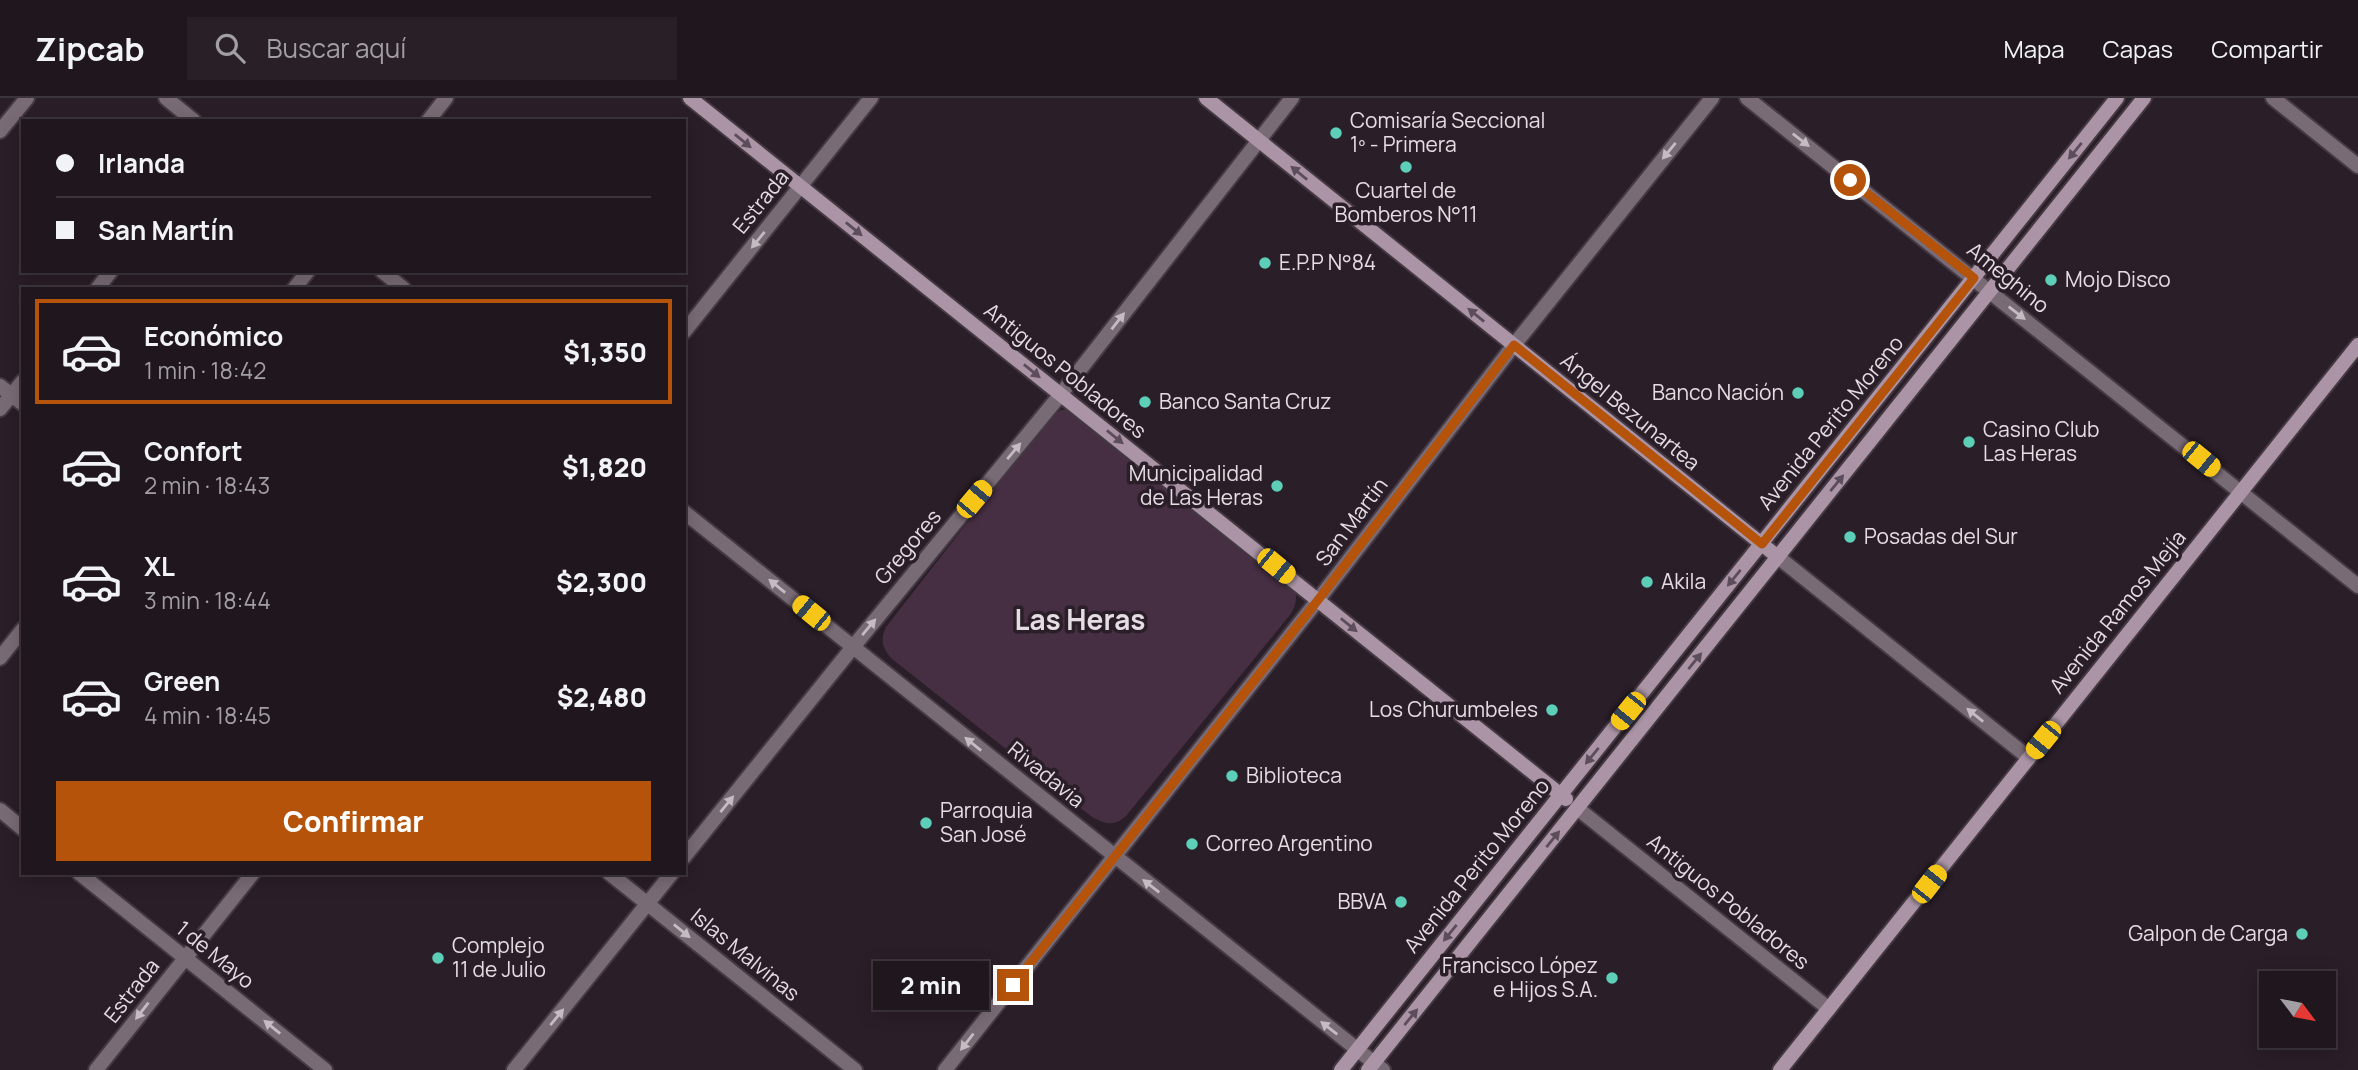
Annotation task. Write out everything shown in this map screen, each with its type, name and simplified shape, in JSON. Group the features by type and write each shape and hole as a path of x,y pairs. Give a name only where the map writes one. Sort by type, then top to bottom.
{"street":[{"path":"0,131 27,98"},
{"path":"166,98 192,119"},
{"path":"430,119 446,98"},
{"name":"Antiguos Pobladores","path":"690,98 1829,1009"},
{"name":"Estrada","path":"686,329 871,98"},
{"name":"Ángel Bezunartea","path":"1206,98 2029,758"},
{"name":"Gregores","path":"686,855 1061,394 1292,98"},
{"name":"San Martín","path":"945,1070 1318,600 1514,345 1712,98"},
{"name":"Ameghino","path":"1748,98 2358,586"},
{"name":"Avenida Perito Moreno","path":"1341,1070 2118,98"},
{"name":"Avenida Perito Moreno","path":"1375,1068 1577,808 2144,98"},
{"path":"2273,98 2358,166"},
{"path":"99,287 109,273"},
{"path":"296,287 306,273"},
{"path":"384,273 402,287"},
{"name":"Avenida Ramos Mejía","path":"1780,1070 2358,345"},
{"path":"0,409 11,395"},
{"name":"Rivadavia","path":"686,514 1357,1050 1375,1068"},
{"path":"0,658 21,632"},
{"path":"0,810 21,827"},
{"name":"1 de Mayo","path":"81,875 325,1070"},
{"name":"Estrada","path":"96,1070 251,875"},
{"name":"Islas Malvinas","path":"611,875 855,1070"},
{"path":"514,1070 670,875"}],"shaded area":[{"path":"1061,410 1076,414 1292,586 1296,597 1290,615 1126,816 1113,823 1105,823 1092,817 892,659 883,644 886,627 1048,419"}],"place":[{"name":"Comisaría Seccional 1º - Primera","path":"1336,133"},
{"name":"Cuartel de Bomberos N°11","path":"1406,167"},
{"name":"E.P.P N°84","path":"1265,263"},
{"name":"Mojo Disco","path":"2051,280"},
{"name":"Banco Nación","path":"1798,393"},
{"name":"Banco Santa Cruz","path":"1145,402"},
{"name":"Casino Club Las Heras","path":"1969,442"},
{"name":"Municipalidad de Las Heras","path":"1277,486"},
{"name":"Posadas del Sur","path":"1850,537"},
{"name":"Akila","path":"1647,582"},
{"name":"Los Churumbeles","path":"1552,710"},
{"name":"Biblioteca","path":"1232,776"},
{"name":"Parroquia San José","path":"926,823"},
{"name":"Correo Argentino","path":"1192,844"},
{"name":"BBVA","path":"1401,902"},
{"name":"Galpon de Carga","path":"2302,934"},
{"name":"Complejo 11 de Julio","path":"438,958"},
{"name":"Francisco López e Hijos S.A.","path":"1612,978"}],"district":[{"name":"Las Heras","path":"1080,620"}],"route":[{"path":"1013,985 1318,600 1514,345 1762,544 1974,278 1850,180"}]}
